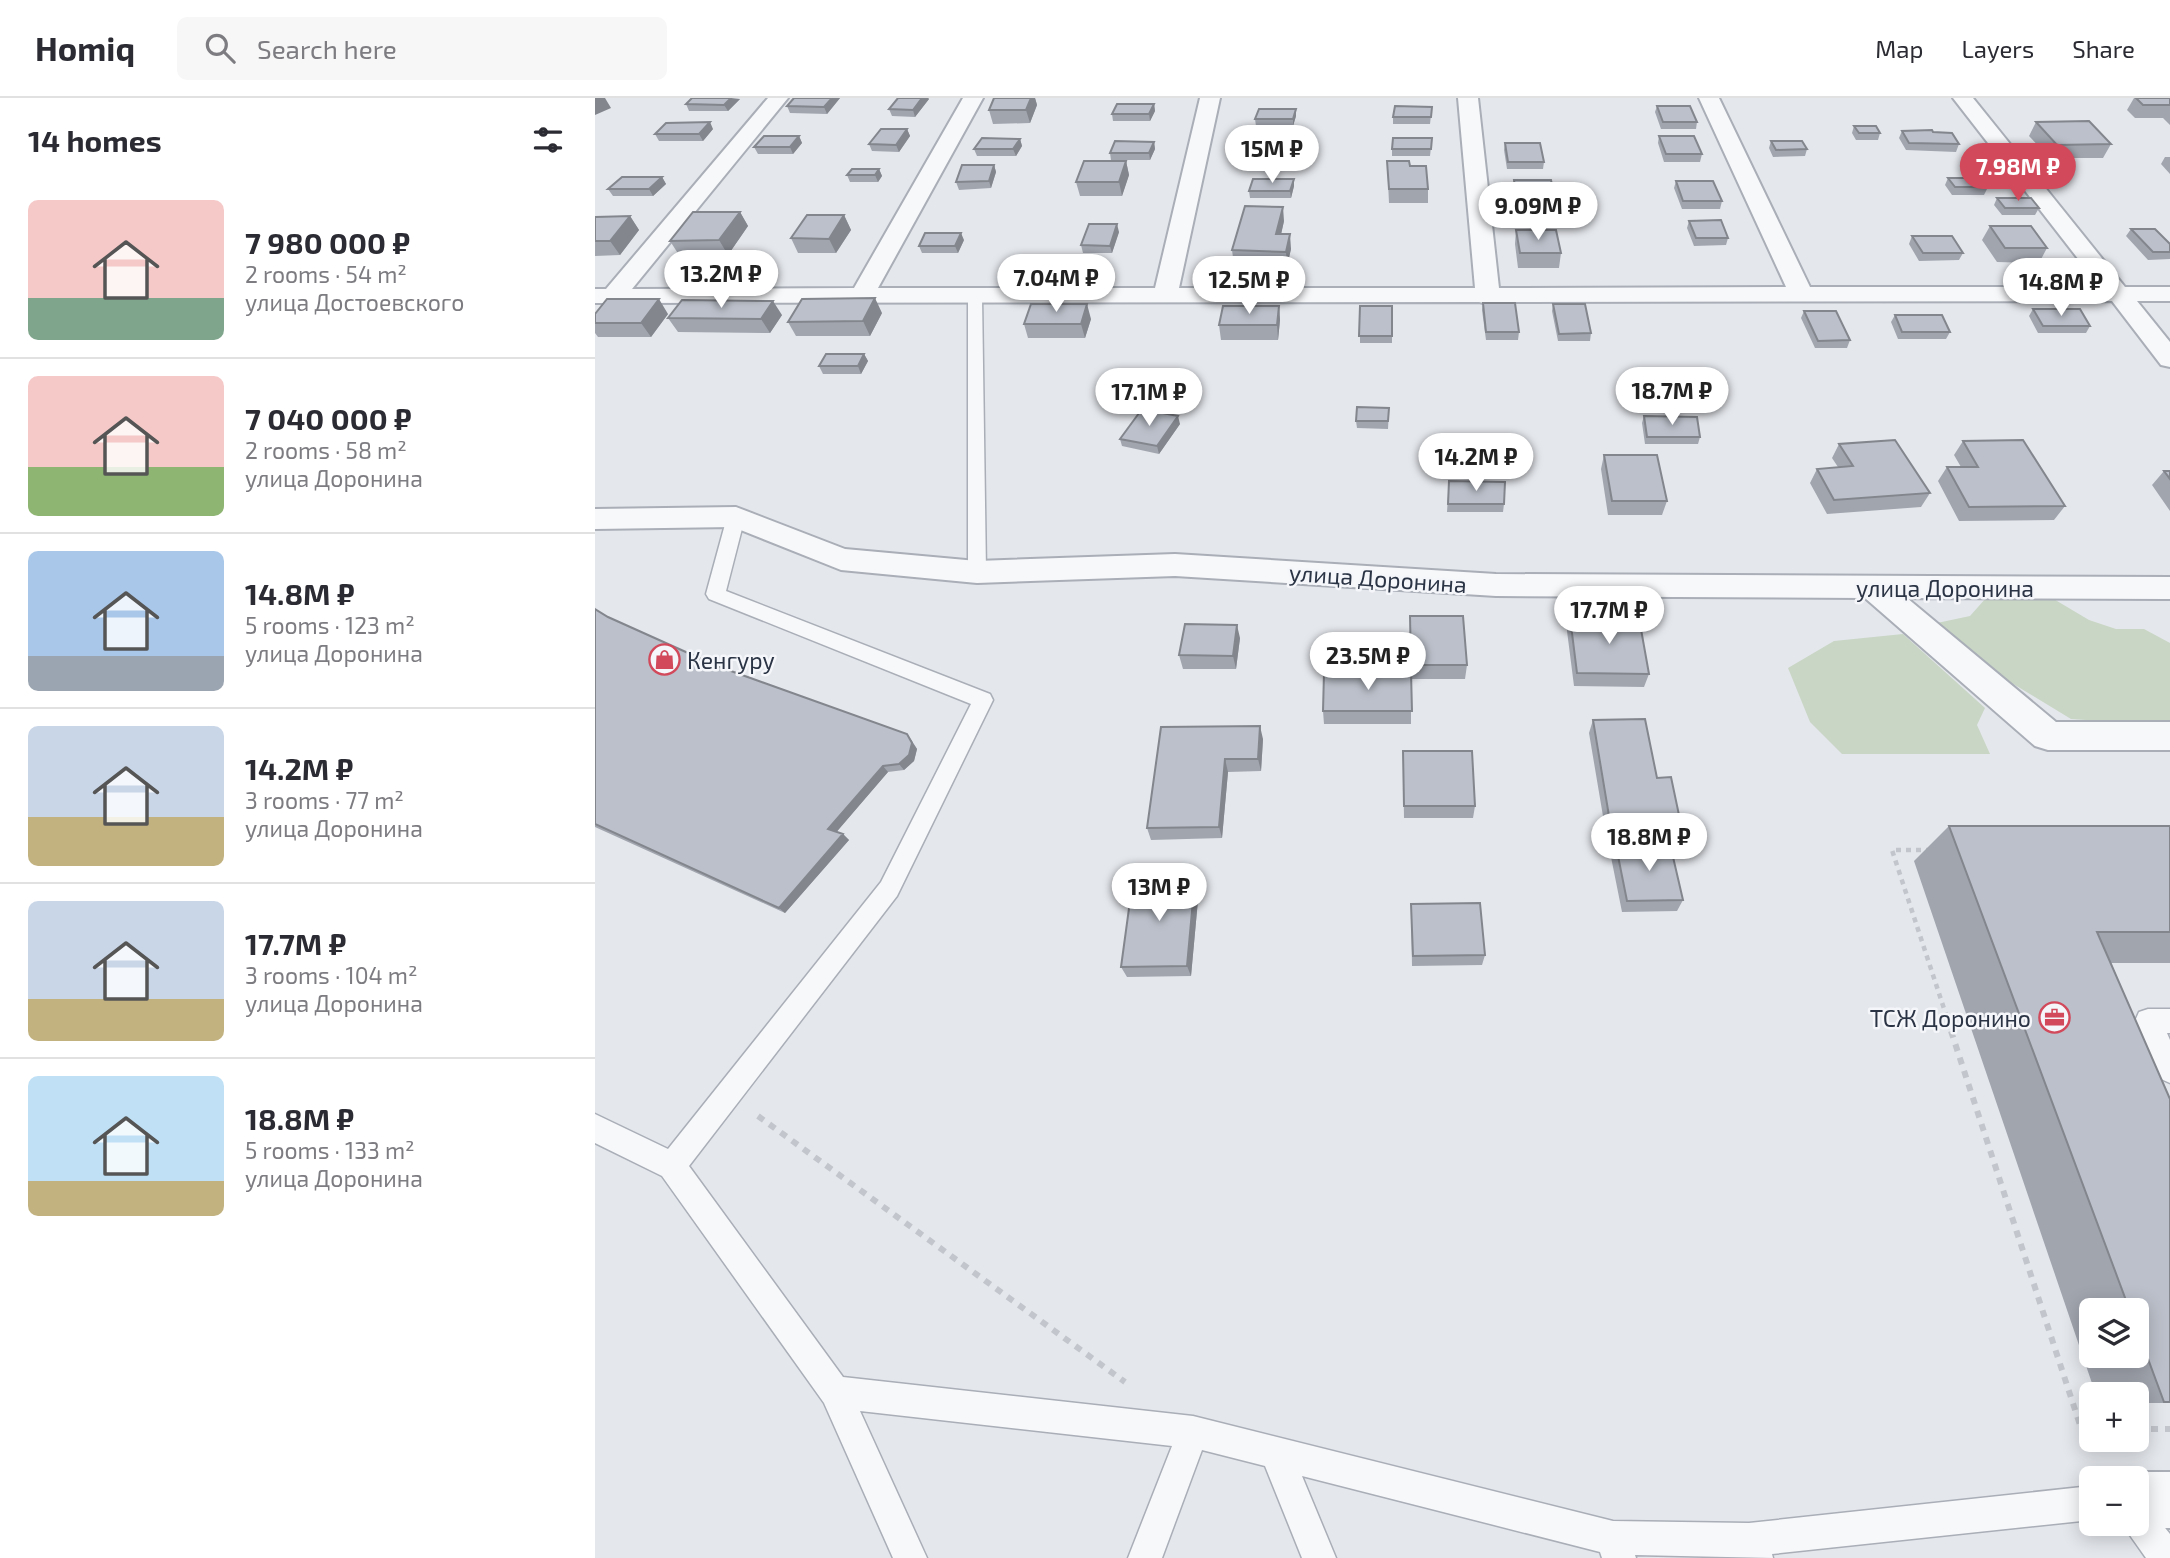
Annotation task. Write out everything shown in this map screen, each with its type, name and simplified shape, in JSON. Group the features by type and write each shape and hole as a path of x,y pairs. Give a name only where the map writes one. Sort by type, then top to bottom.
{"street":[{"path":"604,296 778,98"},
{"path":"862,296 973,98"},
{"path":"1164,296 1210,98"},
{"path":"1468,98 1488,297"},
{"path":"1709,98 1802,296"},
{"path":"1962,98 2170,359"},
{"path":"604,296 1488,297 2170,294"},
{"name":"улица Доронина","path":"595,519 736,517 841,559 977,572 1175,565 1496,585 2170,588"},
{"path":"1874,588 2048,736 2170,736"},
{"path":"2149,1500 2170,1500"}],"lane":[{"path":"975,296 977,572"},
{"path":"672,1166 889,889 983,700 716,594 736,517"},
{"path":"2170,1021 2148,1021 2170,1070"},
{"path":"595,1128 672,1166 835,1392 910,1558"},
{"path":"835,1392 1193,1432 1616,1548 1752,1549 2079,1505"},
{"path":"1145,1558 1193,1432"},
{"path":"1276,1453 1319,1558"},
{"path":"2149,1535 2168,1558"}],"path":[{"path":"1934,850 1892,850 2079,1422"},
{"path":"728,1094 1127,1383"},
{"path":"2149,1429 2170,1429"}],"green space":[{"path":"1986,598 2052,598 2089,620 2116,629 2144,629 2170,643 2170,722 2145,724 2071,719 2005,679 1937,623 1970,616"},
{"path":"1903,634 1985,708 1977,725 1990,754 1842,754 1810,722 1788,668 1834,641"}],"building":[{"path":"692,98 731,98 724,105 686,104"},
{"path":"794,98 832,98 824,107 787,106"},
{"path":"898,98 922,98 913,110 889,109"},
{"path":"994,98 1031,98 1026,110 989,110"},
{"path":"2136,98 2170,98 2170,105 2143,105"},
{"path":"1117,104 1154,104 1149,114 1112,114"},
{"path":"1395,106 1432,107 1431,117 1393,117"},
{"path":"1657,106 1690,106 1697,122 1663,122"},
{"path":"1259,109 1296,109 1293,119 1255,119"},
{"path":"2089,121 2111,144 2057,145 2036,122"},
{"path":"710,122 699,134 655,134 666,123"},
{"path":"1854,126 1876,126 1880,133 1859,133"},
{"path":"881,129 907,129 896,145 869,144"},
{"path":"1932,130 1952,133 1959,144 1909,143 1902,131"},
{"path":"764,136 799,136 790,147 754,147"},
{"path":"1659,136 1694,136 1702,154 1666,154"},
{"path":"982,138 1020,139 1013,149 974,149"},
{"path":"1393,138 1432,138 1431,149 1392,149"},
{"path":"1115,141 1154,142 1149,153 1110,153"},
{"path":"1250,141 1289,141 1286,153 1246,153"},
{"path":"1771,141 1802,141 1807,149 1776,150"},
{"path":"1505,143 1540,143 1544,162 1508,162"},
{"path":"1084,161 1126,161 1119,182 1076,182"},
{"path":"1387,161 1409,161 1410,166 1426,166 1428,189 1389,189"},
{"path":"962,165 994,165 989,181 956,182"},
{"path":"852,169 879,169 875,175 847,175"},
{"path":"622,177 662,177 649,189 608,189"},
{"path":"1948,178 1981,178 1988,187 1955,187"},
{"path":"1253,179 1294,179 1290,191 1249,191"},
{"path":"1514,180 1551,180 1555,200 1517,200"},
{"path":"1676,181 1713,181 1722,201 1683,201"},
{"path":"1997,198 2031,198 2039,208 2005,208"},
{"path":"1245,206 1283,207 1276,234 1290,234 1286,252 1232,250"},
{"path":"693,212 740,212 719,240 670,241"},
{"path":"807,215 844,215 829,239 791,238"},
{"path":"630,216 610,241 595,241 595,217"},
{"path":"1721,220 1728,238 1696,238 1689,221"},
{"path":"1089,224 1117,224 1110,246 1081,245"},
{"path":"1990,226 2031,226 2047,248 2005,248"},
{"path":"2131,229 2155,229 2170,244 2170,252 2153,252"},
{"path":"1516,230 1556,230 1561,253 1520,253"},
{"path":"925,233 961,233 955,246 919,246"},
{"path":"1912,236 1952,236 1963,253 1923,253"},
{"path":"875,298 863,321 788,322 802,299"},
{"path":"607,299 659,299 641,323 595,323 595,314"},
{"path":"682,300 773,301 761,319 668,318"},
{"path":"1483,303 1515,303 1519,332 1486,332"},
{"path":"1031,304 1087,304 1081,324 1024,324"},
{"path":"1553,304 1585,304 1591,333 1559,334"},
{"path":"1223,306 1279,306 1277,325 1219,325"},
{"path":"1360,306 1392,306 1392,336 1359,336"},
{"path":"2033,309 2080,309 2090,326 2043,326"},
{"path":"1804,311 1836,311 1850,340 1818,341"},
{"path":"1895,315 1942,315 1950,332 1902,332"},
{"path":"826,354 864,354 858,366 819,366"},
{"path":"1357,407 1389,408 1388,421 1356,421"},
{"path":"1142,409 1178,416 1157,446 1120,439"},
{"path":"1644,416 1697,417 1700,437 1647,437"},
{"path":"1895,440 1930,493 1834,500 1817,469 1853,466 1839,444"},
{"path":"2023,440 2065,506 1969,507 1947,467 1978,467 1963,441"},
{"path":"1604,455 1657,455 1667,501 1612,501"},
{"path":"1449,481 1505,482 1504,504 1448,504"},
{"path":"595,609 717,666 907,734 912,743 909,755 899,764 883,766 828,829 843,834 779,908 595,824"},
{"path":"1410,616 1463,616 1467,665 1411,665"},
{"path":"1570,617 1639,618 1649,674 1577,673"},
{"path":"1185,624 1237,625 1233,656 1179,655"},
{"path":"1411,672 1412,711 1323,711 1324,673"},
{"path":"1645,719 1657,778 1671,777 1679,815 1609,816 1593,720"},
{"path":"1260,726 1258,759 1225,759 1219,827 1147,828 1161,727"},
{"path":"1403,751 1472,751 1475,806 1404,806"},
{"path":"1949,826 2170,826 2170,932 2097,932 2170,1099 2170,1402 2164,1402 2149,1361 2149,1298 2125,1298"},
{"path":"1670,844 1683,900 1627,901 1616,846"},
{"path":"1195,878 1187,966 1121,967 1133,879"},
{"path":"1480,903 1485,955 1413,956 1411,904"}],"place":[{"name":"Кенгуру","path":"664,660"},
{"name":"ТСЖ Доронино","path":"2054,1018"}]}
